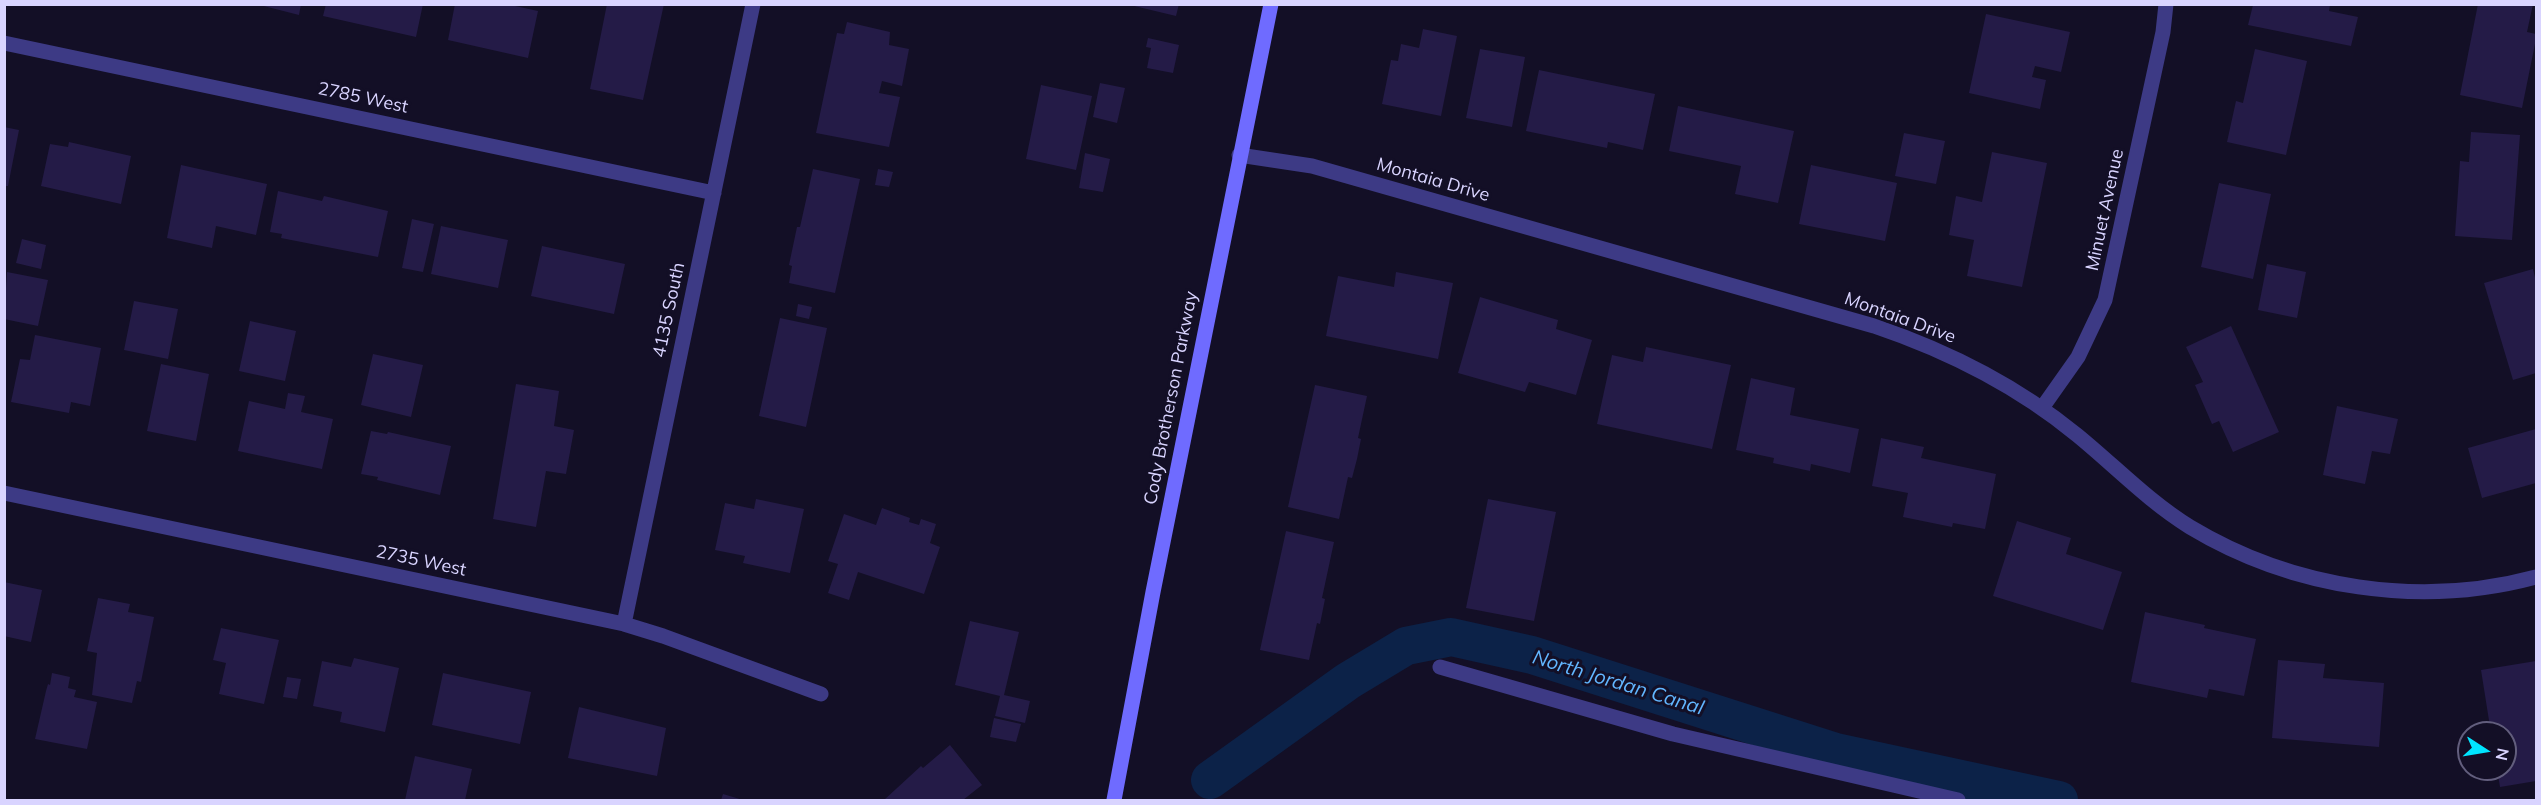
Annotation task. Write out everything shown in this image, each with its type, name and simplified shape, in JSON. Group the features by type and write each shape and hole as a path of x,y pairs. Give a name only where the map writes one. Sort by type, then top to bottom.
{"main road":[{"name":"Cody Brotherson Parkway","path":"1114,801 1239,155 1271,4"}],"street":[{"name":"4135 South","path":"624,624 753,4"},
{"name":"Minuet Avenue","path":"2042,408 2078,357 2105,300 2163,32 2166,4"},
{"name":"2785 West","path":"4,43 714,192"},
{"name":"Montaia Drive","path":"1239,155 1312,166 1874,326 1921,342 1965,362 2042,408 2150,499 2190,526 2233,550 2278,568 2325,581 2373,589 2421,592 2470,590 2536,577"},
{"name":"2735 West","path":"4,493 624,624 821,694"},
{"path":"1440,668 1674,734 1958,801"}],"building":[{"path":"256,4 301,4 299,15"},
{"path":"326,4 423,4 416,37 323,16"},
{"path":"455,4 506,4 538,11 528,58 448,40"},
{"path":"607,4 664,4 643,100 590,89"},
{"path":"1126,4 1179,4 1176,16"},
{"path":"2478,4 2533,4 2527,32 2536,34 2536,39 2522,108 2460,95"},
{"path":"2253,5 2330,5 2329,11 2358,17 2351,46 2248,25"},
{"path":"1986,14 2070,32 2061,72 2035,66 2032,77 2046,80 2040,109 1969,93"},
{"path":"847,22 890,32 889,45 909,49 902,86 882,81 879,93 900,97 889,147 816,133 837,33 844,34"},
{"path":"1423,29 1457,36 1441,116 1382,104 1391,60 1398,61 1401,44 1419,48"},
{"path":"1148,38 1179,45 1173,73 1147,68 1151,48 1146,47"},
{"path":"1480,49 1525,57 1512,127 1466,118"},
{"path":"2255,49 2307,61 2286,155 2227,142 2236,101 2243,103"},
{"path":"1539,70 1655,94 1643,150 1608,142 1607,148 1526,131"},
{"path":"1100,83 1125,88 1117,123 1093,117"},
{"path":"1041,85 1092,96 1076,170 1026,159"},
{"path":"1678,106 1794,131 1778,203 1735,194 1741,166 1669,151"},
{"path":"4,127 19,130 8,186 4,186"},
{"path":"2471,132 2520,135 2512,240 2455,236 2460,161 2469,162"},
{"path":"1904,133 1945,141 1936,184 1895,176"},
{"path":"69,142 131,156 121,204 41,186 50,144 68,147"},
{"path":"1992,152 2047,163 2022,287 1967,276 1974,240 1949,235 1956,196 1982,202"},
{"path":"1085,153 1110,159 1103,192 1079,188"},
{"path":"181,165 267,184 256,235 216,226 212,248 167,238"},
{"path":"1811,165 1897,183 1885,241 1799,224"},
{"path":"813,169 860,179 835,293 789,283 792,266 789,265 797,227 800,227"},
{"path":"878,169 893,172 889,187 875,185"},
{"path":"2219,183 2271,194 2253,279 2201,267"},
{"path":"278,191 322,201 324,196 388,211 378,257 281,238 282,234 270,232"},
{"path":"412,219 434,224 423,272 402,268"},
{"path":"441,226 508,240 498,288 431,274"},
{"path":"22,239 46,245 41,269 16,263"},
{"path":"542,246 625,264 614,314 531,296"},
{"path":"2267,264 2306,272 2297,318 2258,310"},
{"path":"2533,269 2536,282 2536,373 2513,380 2484,283"},
{"path":"7,272 48,280 38,326 4,319"},
{"path":"1396,272 1453,283 1438,359 1326,336 1338,276 1394,287"},
{"path":"1480,297 1558,320 1556,329 1592,340 1576,395 1529,382 1525,392 1458,373"},
{"path":"134,301 178,309 168,359 124,350"},
{"path":"798,304 812,307 809,319 796,316"},
{"path":"780,318 827,328 806,427 759,416"},
{"path":"250,321 296,331 285,381 239,371"},
{"path":"2231,326 2279,432 2233,452 2219,421 2212,424 2195,385 2203,382 2186,347"},
{"path":"35,335 101,348 90,406 71,402 69,413 11,402 20,359 30,360"},
{"path":"1646,347 1731,365 1712,449 1597,424 1612,355 1643,362"},
{"path":"373,354 423,365 411,417 361,405"},
{"path":"161,364 209,374 196,441 147,431"},
{"path":"1751,378 1795,388 1790,415 1859,429 1850,473 1811,464 1810,471 1773,463 1774,458 1736,450"},
{"path":"516,384 559,391 554,426 574,430 566,474 546,471 536,527 493,519"},
{"path":"1315,385 1367,396 1358,438 1361,439 1357,459 1352,478 1348,477 1339,519 1288,507"},
{"path":"288,393 305,396 301,412 333,419 322,469 238,451 249,401 285,409"},
{"path":"2337,406 2398,419 2390,454 2372,451 2365,484 2323,475"},
{"path":"2536,429 2536,483 2482,498 2468,448"},
{"path":"371,431 387,434 388,432 451,446 440,495 361,474"},
{"path":"1881,438 1924,447 1921,458 1996,474 1985,529 1953,523 1952,527 1903,517 1908,493 1872,486"},
{"path":"756,499 804,509 790,573 743,563 745,556 715,550 725,503 754,509"},
{"path":"1488,499 1556,512 1534,621 1466,608"},
{"path":"882,508 910,518 909,522 919,525 921,519 936,524 930,543 940,547 924,594 858,572 849,600 828,593 838,564 828,561 844,514 876,525"},
{"path":"2017,521 2071,538 2066,554 2122,572 2103,630 1993,596"},
{"path":"1286,531 1334,542 1322,598 1325,599 1320,624 1317,623 1309,660 1260,650"},
{"path":"4,582 42,590 31,642 4,636"},
{"path":"98,598 130,604 128,612 154,617 141,682 137,681 132,703 92,695 97,653 87,651"},
{"path":"2145,612 2256,639 2244,696 2209,689 2207,698 2131,682"},
{"path":"970,621 1019,632 1004,695 1030,701 1025,723 995,716 1000,696 955,685"},
{"path":"221,628 279,640 264,704 219,694 226,663 213,660"},
{"path":"354,658 399,668 385,732 340,722 342,712 313,706 322,661 351,667"},
{"path":"2278,660 2325,664 2323,678 2384,683 2379,747 2272,738"},
{"path":"2536,661 2536,781 2500,787 2499,781 2517,781 2517,721 2489,721 2481,670"},
{"path":"52,673 70,677 68,688 76,690 74,697 97,702 87,749 35,739"},
{"path":"443,673 531,692 520,744 432,725"},
{"path":"287,677 301,679 297,699 283,697"},
{"path":"579,707 666,728 657,776 568,758"},
{"path":"994,718 1021,724 1016,742 990,737"},
{"path":"950,745 982,785 963,800 884,800 921,766 923,768"},
{"path":"415,756 472,769 465,800 405,800"},
{"path":"723,794 743,800 721,800"}],"waterway":[{"name":"North Jordan Canal","path":"1210,780 1348,681 1406,646 1451,637 1532,655 1836,752 2059,800"}]}
